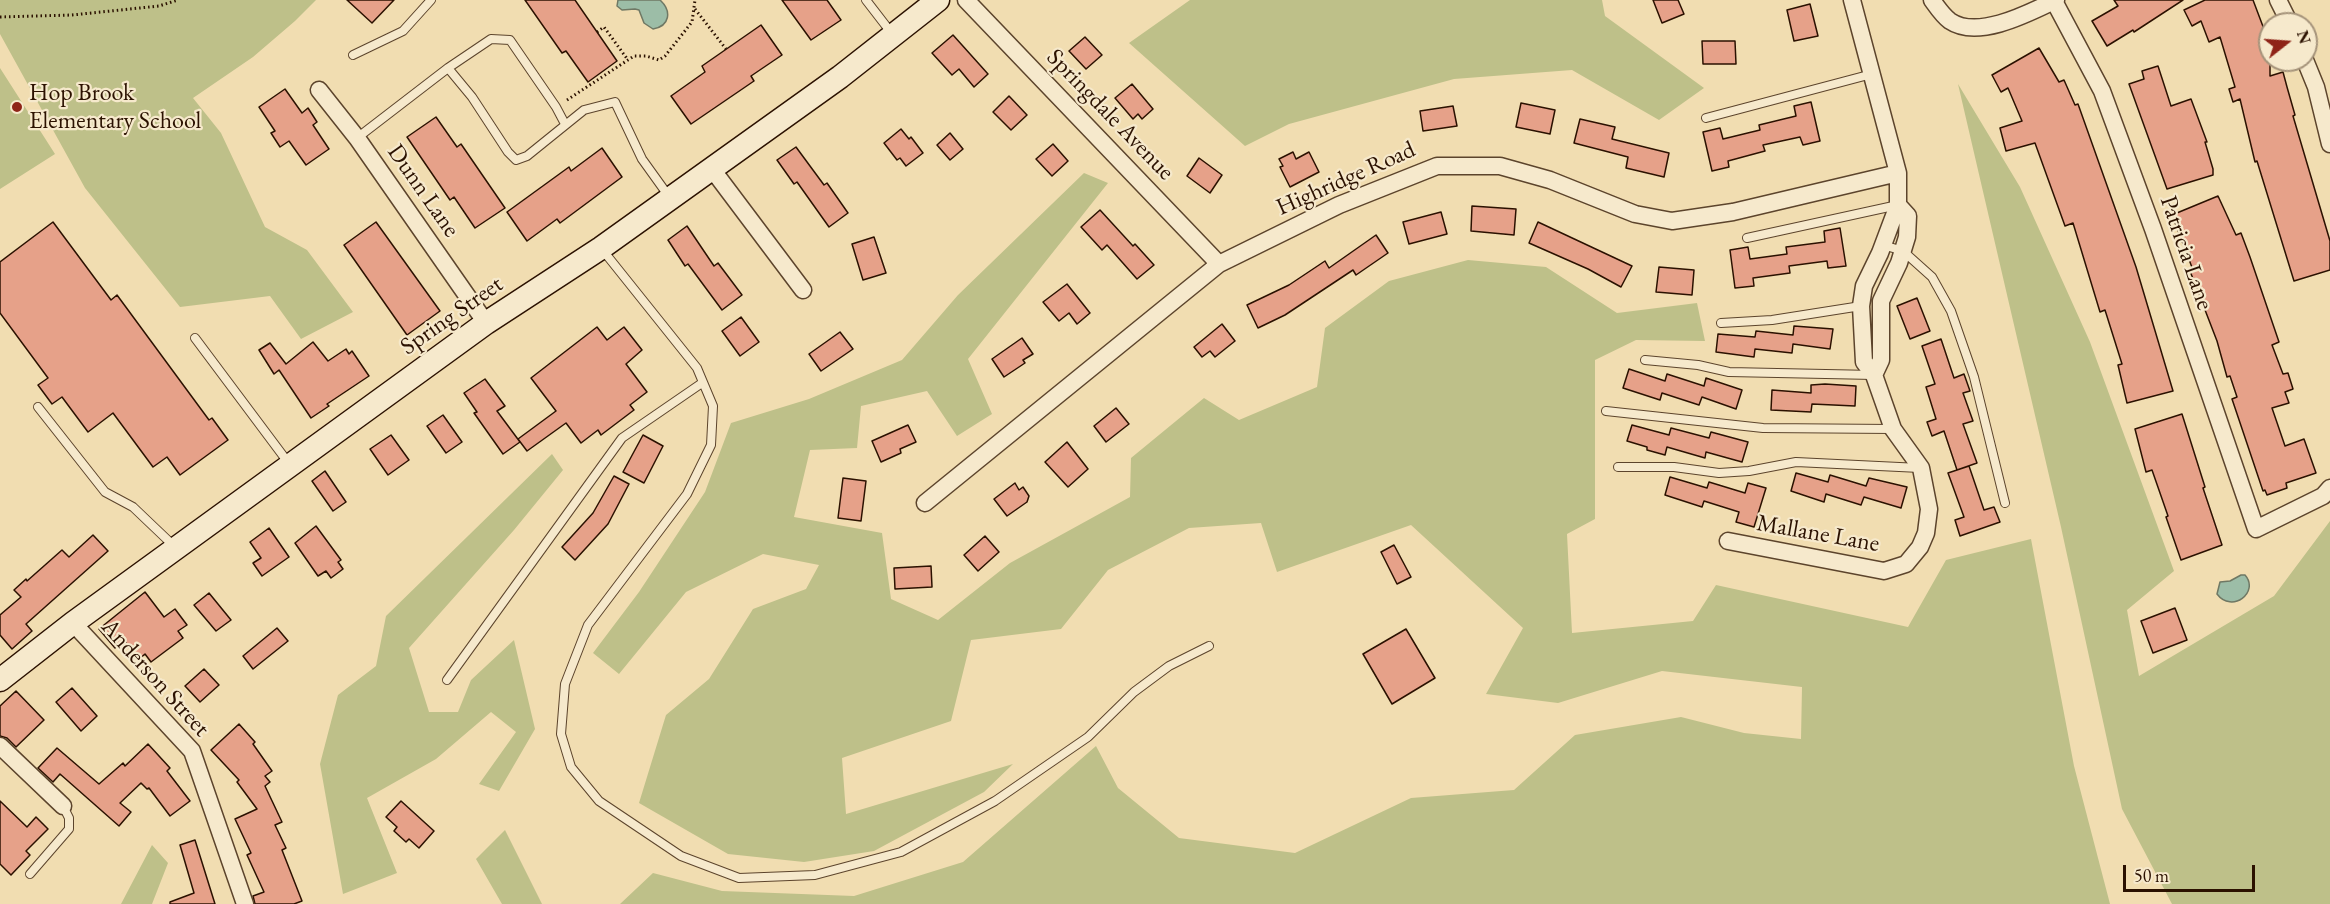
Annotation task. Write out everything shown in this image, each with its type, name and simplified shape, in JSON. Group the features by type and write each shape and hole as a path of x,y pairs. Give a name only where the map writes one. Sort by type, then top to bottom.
{"main road":[{"name":"Spring Street","path":"2,673 486,323 601,248 840,77 938,0"}],"street":[{"name":"Springdale Avenue","path":"966,0 1219,264"},
{"name":"Mallane Lane","path":"1728,542 1884,571 1906,564 1920,547 1926,533 1929,509 1921,468 1893,429 1874,375 1864,362 1861,306 1864,286 1898,205 1898,173 1852,0"},
{"path":"1932,0 1949,21 1975,29 1998,24 2055,0"},
{"name":"Patricia Lane","path":"2055,0 2102,91 2153,229 2256,528 2323,496 2330,488"},
{"path":"2310,72 2316,87 2330,144"},
{"name":"Dunn Lane","path":"319,90 357,138 486,323"},
{"name":"Highridge Road","path":"925,503 1219,264 1339,205 1437,165 1500,166 1550,180 1635,214 1672,221 1733,212 1898,173"},
{"path":"712,169 803,290"},
{"name":"Mallane Lane","path":"1874,375 1881,360 1881,301 1907,237 1908,216 1898,205"},
{"name":"Anderson Street","path":"73,623 192,751 245,904"},
{"path":"0,746 63,806"}],"lane":[{"path":"353,55 403,31 431,0"},
{"path":"866,0 893,35"},
{"path":"357,138 448,68 491,39 510,40 565,124"},
{"path":"448,68 472,97 508,152 516,160 526,156 584,110 615,102 642,159 670,199"},
{"path":"1706,118 1872,74"},
{"path":"1747,238 1898,205"},
{"path":"1883,244 1903,251 1932,278 1951,311 1974,377 2005,503"},
{"path":"601,248 697,368 713,406 711,445 687,494 588,625 565,684 561,734 572,767 600,801 681,856 740,878 815,876 901,852 995,801 1088,737 1134,692 1170,666 1209,645"},
{"path":"1721,323 1772,320 1861,306"},
{"path":"195,338 290,465"},
{"path":"1645,360 1698,365 1729,372 1874,375"},
{"path":"447,680 622,438 702,383"},
{"path":"38,407 105,492 133,507 176,548"},
{"path":"1606,411 1763,429 1893,429"},
{"path":"1618,467 1674,468 1719,473 1749,471 1796,462 1921,468"},
{"path":"30,873 69,829 69,818 63,806"}],"path":[{"path":"0,17 72,15 159,6 178,0"},
{"path":"556,107 634,56 646,56 659,60 665,56 692,22 695,0"},
{"path":"694,8 726,49"},
{"path":"597,32 604,27 628,60"}],"green space":[{"path":"0,0 316,0 253,57 193,98 221,133 265,227 307,250 353,312 301,339 270,296 180,307 85,188 0,34"},
{"path":"1190,0 1602,0 1605,16 1704,88 1659,120 1572,70 1454,79 1289,124 1245,146 1129,43"},
{"name":"Hop Brook Elementary School","path":"0,68 55,154 0,189"},
{"path":"1958,84 2020,187 2090,342 2174,571 2127,610 2139,676 2274,596 2330,521 2330,904 2172,904 2122,809 2061,527"},
{"path":"1084,173 1108,183 968,359 992,414 957,436 927,391 861,406 857,448 810,450 794,517 882,533 891,599 938,620 1010,563 1130,497 1131,458 1204,398 1239,420 1317,387 1325,328 1389,281 1468,260 1546,267 1617,313 1697,303 1705,341 1636,340 1595,360 1595,519 1567,534 1572,633 1693,621 1716,585 1908,627 1946,560 2031,539 2074,766 2110,904 620,904 653,873 722,891 854,896 963,862 1096,746 1118,788 1179,838 1295,853 1411,798 1514,790 1575,735 1681,717 1744,733 1801,739 1802,687 1662,671 1558,703 1486,694 1523,628 1411,525 1277,572 1261,523 1189,528 1108,570 1061,629 971,640 951,721 842,758 846,814 1013,764 984,792 874,851 804,862 728,854 639,803 666,715 709,679 753,609 806,589 819,565 763,554 686,592 619,674 593,653 639,592 705,492 731,423 809,399 902,360 958,295"},
{"path":"552,454 563,470 514,530 409,648 429,712 458,712 471,680 514,640 535,729 499,791 479,784 516,732 491,712 436,759 367,798 397,873 343,894 320,764 338,695 376,666 386,616"},
{"path":"505,830 542,904 502,904 476,859"},
{"path":"152,845 168,863 152,904 121,904"}],"shaded area":[{"path":"618,0 660,0 668,13 666,21 663,25 653,29 644,23 639,10 622,10 617,6"},
{"path":"2245,575 2249,582 2247,594 2236,601 2223,600 2217,594 2220,582 2230,581"}],"building":[{"path":"347,0 394,0 372,23"},
{"path":"525,0 575,0 617,61 588,82 566,51 562,53"},
{"path":"782,0 827,0 841,20 811,40"},
{"path":"1653,0 1678,0 1684,14 1662,23"},
{"path":"2114,0 2183,0 2134,32 2133,30 2107,46 2092,21 2118,6"},
{"path":"2205,0 2253,0 2258,13 2258,72 2270,72 2270,76 2283,72 2295,115 2293,116 2330,241 2330,270 2294,281 2257,161 2255,162 2240,99 2233,102 2229,89 2235,87 2220,37 2209,42 2201,21 2192,26 2184,10"},
{"path":"1810,4 1818,36 1794,41 1787,10"},
{"path":"761,25 782,55 751,76 754,81 691,124 671,96 705,72 702,66"},
{"path":"953,35 988,74 974,87 959,69 952,75 932,53"},
{"path":"1085,37 1102,55 1086,69 1069,51"},
{"path":"1702,41 1735,41 1736,64 1703,64"},
{"path":"2039,48 2059,82 2064,80 2075,105 2078,104 2136,267 2173,391 2127,403 2118,365 2122,364 2105,310 2100,312 2073,223 2065,226 2035,143 2006,151 2000,128 2022,121 2008,88 2001,92 1992,75"},
{"path":"2158,66 2171,106 2191,99 2207,142 2205,142 2213,169 2213,175 2167,189 2129,84 2144,79 2142,71"},
{"path":"1132,84 1153,109 1142,119 1138,114 1133,119 1115,98"},
{"path":"285,89 302,113 308,108 317,122 313,125 329,149 306,165 289,141 280,147 271,133 275,131 259,107"},
{"path":"1009,96 1027,115 1011,130 993,112"},
{"path":"1811,102 1820,141 1803,145 1800,137 1763,145 1765,151 1728,161 1729,167 1712,171 1703,132 1720,128 1723,139 1760,130 1759,125 1796,116 1794,106"},
{"path":"1521,103 1555,110 1550,134 1516,127"},
{"path":"1453,106 1457,126 1423,131 1420,111"},
{"path":"436,117 457,147 461,144 505,208 475,228 454,197 450,200 407,137"},
{"path":"1580,119 1615,127 1612,139 1669,153 1664,177 1626,168 1628,157 1574,143"},
{"path":"901,129 909,139 911,137 923,153 906,166 900,158 897,160 884,143"},
{"path":"950,133 963,149 950,160 937,145"},
{"path":"1053,144 1068,161 1052,176 1036,159"},
{"path":"796,147 824,185 827,183 848,213 829,227 797,182 794,184 777,160"},
{"path":"602,148 622,177 560,223 557,219 527,241 507,212 569,167 571,171"},
{"path":"1293,152 1296,159 1309,152 1319,172 1290,187 1280,167 1283,166 1279,159"},
{"path":"1199,158 1222,175 1210,193 1187,176"},
{"path":"2218,196 2236,235 2241,233 2279,342 2272,345 2283,374 2288,373 2293,389 2285,392 2289,403 2272,408 2285,446 2304,439 2316,473 2286,483 2287,488 2267,495 2265,490 2263,491 2232,399 2237,397 2230,376 2227,377 2217,341 2190,271 2193,270 2172,215"},
{"path":"1472,206 1516,209 1514,235 1471,231"},
{"path":"1100,210 1154,265 1137,279 1107,245 1102,250 1081,227"},
{"path":"1441,212 1447,234 1409,244 1403,222"},
{"path":"53,222 111,300 117,295 209,420 212,418 228,440 180,475 167,457 153,467 113,413 88,432 62,397 52,404 38,385 48,378 0,313 0,262"},
{"path":"376,222 440,311 407,335 344,245"},
{"path":"1538,222 1632,266 1621,287 1588,269 1529,243"},
{"path":"687,226 714,266 718,263 742,295 722,310 688,264 685,266 668,240"},
{"path":"1840,228 1846,266 1828,268 1827,261 1789,266 1790,273 1753,278 1754,286 1735,288 1730,250 1748,247 1750,259 1787,254 1786,247 1825,242 1824,231"},
{"path":"1376,235 1388,253 1356,275 1353,270 1285,315 1258,328 1247,305 1289,285 1325,261 1329,268"},
{"path":"874,237 886,273 863,280 852,244"},
{"path":"1659,267 1694,270 1692,295 1656,292"},
{"path":"1067,284 1090,313 1077,324 1069,313 1059,321 1043,302"},
{"path":"1917,298 1930,331 1910,339 1897,306"},
{"path":"741,317 759,342 740,356 722,331"},
{"path":"1222,324 1235,341 1215,357 1210,351 1202,357 1194,347"},
{"path":"1794,326 1833,329 1830,349 1793,344 1792,353 1755,349 1754,357 1716,352 1718,334 1755,337 1756,331 1793,335"},
{"path":"597,327 607,340 624,327 642,350 626,364 647,392 630,405 634,410 601,435 598,430 581,443 566,423 527,451 518,439 556,411 531,378"},
{"path":"840,332 853,349 821,371 809,354"},
{"path":"1022,338 1033,354 1023,360 1025,363 1004,377 992,359"},
{"path":"1941,339 1954,378 1964,374 1970,391 1963,393 1973,421 1963,424 1977,463 1957,470 1944,431 1932,436 1927,422 1936,419 1926,387 1935,384 1922,346"},
{"path":"313,342 328,361 346,349 349,354 352,351 369,376 327,404 329,406 311,418 279,370 274,374 259,350 270,343 286,364"},
{"path":"1629,369 1665,381 1667,374 1704,386 1706,378 1742,390 1736,409 1702,397 1699,405 1662,393 1660,400 1623,388"},
{"path":"485,379 505,406 497,411 520,442 503,454 474,413 477,412 464,393"},
{"path":"1811,385 1856,386 1855,406 1812,404 1811,412 1771,410 1772,390 1811,393"},
{"path":"1116,408 1129,424 1106,442 1094,426"},
{"path":"2182,414 2222,545 2181,560 2152,470 2146,472 2135,429"},
{"path":"443,415 462,442 446,453 427,426"},
{"path":"908,425 916,442 900,449 901,453 881,462 872,441"},
{"path":"1632,425 1669,435 1671,428 1709,438 1711,432 1748,442 1742,462 1706,452 1705,458 1667,447 1665,455 1627,441"},
{"path":"391,435 409,460 388,475 370,449"},
{"path":"643,435 663,446 644,483 623,472"},
{"path":"1067,442 1088,469 1068,487 1045,462"},
{"path":"1969,466 1984,510 1994,507 2000,522 1960,536 1955,520 1964,517 1948,473"},
{"path":"325,471 346,502 333,511 312,481"},
{"path":"1796,473 1828,482 1830,475 1866,486 1869,478 1907,487 1901,508 1864,497 1861,505 1826,494 1824,502 1791,491"},
{"path":"614,476 629,484 608,524 575,560 562,547 593,513"},
{"path":"1670,477 1707,488 1709,482 1745,493 1748,483 1766,488 1754,527 1736,522 1739,512 1704,501 1702,507 1665,495"},
{"path":"843,478 866,481 861,521 838,518"},
{"path":"1015,483 1019,490 1023,487 1029,496 1027,502 1007,516 994,499"},
{"path":"316,526 341,560 338,562 343,569 331,578 326,571 318,576 295,543"},
{"path":"269,528 289,557 262,576 253,563 261,558 250,542"},
{"path":"93,535 108,551 26,624 32,631 12,649 0,635 0,615 21,597 14,590 62,550 69,557"},
{"path":"985,536 999,552 978,571 964,555"},
{"path":"1394,545 1411,577 1397,584 1381,552"},
{"path":"931,566 932,587 895,589 894,568"},
{"path":"145,592 164,617 175,609 187,625 178,631 183,638 151,662 145,654 138,660 124,640 115,648 99,629"},
{"path":"209,593 231,620 216,631 194,605"},
{"path":"2175,608 2187,640 2153,653 2141,621"},
{"path":"277,628 288,641 253,669 243,656"},
{"path":"1406,629 1435,678 1392,704 1363,654"},
{"path":"204,669 219,685 200,702 185,686"},
{"path":"72,688 97,716 81,731 56,702"},
{"path":"16,691 44,720 16,747 7,738 0,736 0,706"},
{"path":"239,724 255,742 253,744 272,771 265,776 270,782 265,786 282,822 275,825 286,848 282,850 302,901 294,904 255,904 253,896 264,892 247,855 251,853 235,819 257,809 237,782 239,780 211,750"},
{"path":"148,744 170,768 167,771 190,801 170,816 149,788 147,789 141,783 120,803 131,812 119,826 60,774 53,782 38,768 57,748 99,784 123,763 125,766"},
{"path":"0,801 27,827 36,817 48,829 26,851 30,855 11,875 0,864"},
{"path":"401,801 434,831 419,848 409,839 406,842 394,831 397,827 386,817"},
{"path":"195,840 215,904 170,904 170,902 194,893 180,845"}],"place":[{"name":"Hop Brook Elementary School","path":"17,107"}]}
